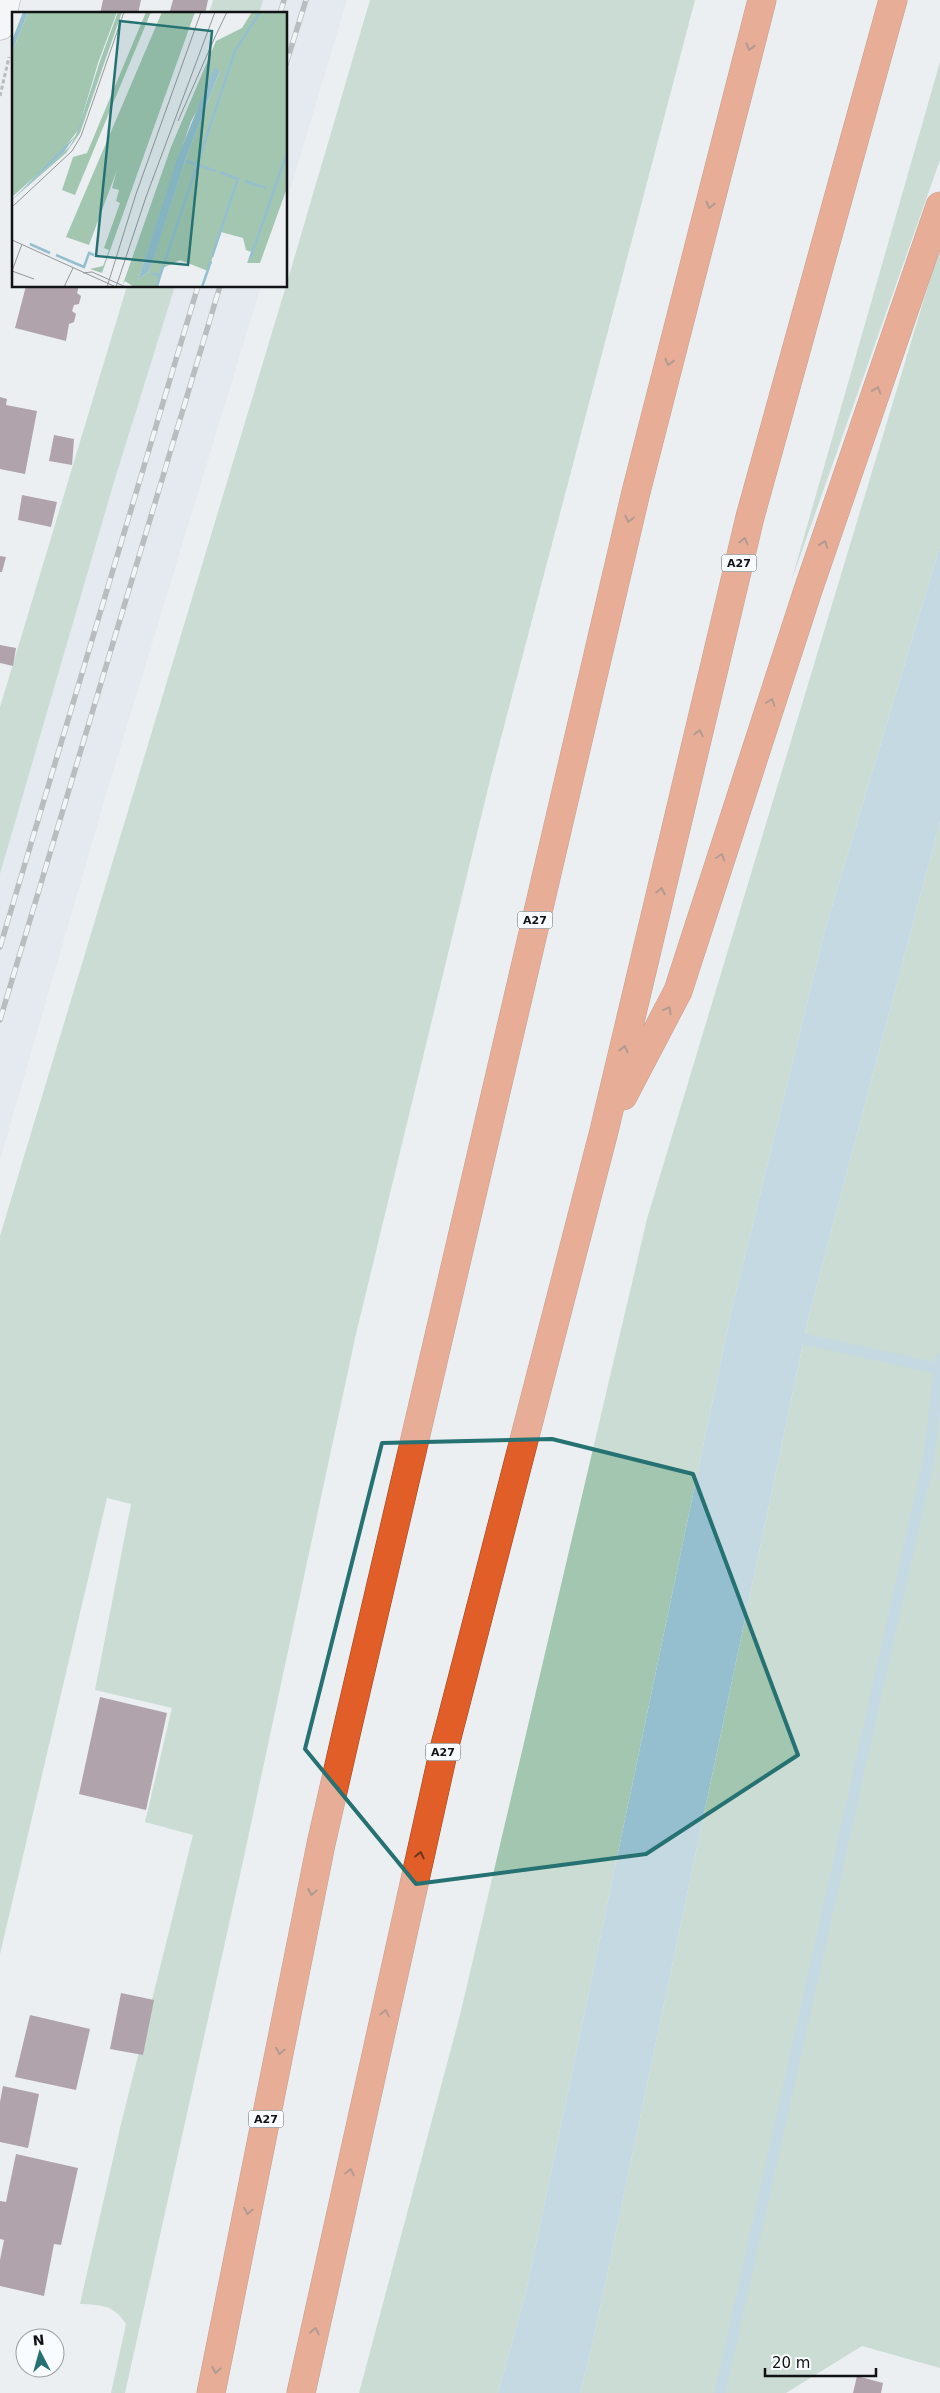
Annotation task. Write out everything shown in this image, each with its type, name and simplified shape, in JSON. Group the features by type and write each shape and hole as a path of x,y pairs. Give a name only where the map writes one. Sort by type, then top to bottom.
{"highway":[{"name":"A27","path":"211,2393 321,1844 347,1730 636,492 762,0"},
{"name":"A27","path":"301,2393 444,1749 604,1131 750,517 893,0"},
{"name":"A27","path":"604,1131 678,991 808,590 940,206"}],"main road":[{"path":"6,0 6,37"}],"path":[{"path":"0,96 6,37"}],"highlighted area":[{"path":"552,1439 693,1474 798,1755 646,1854 416,1884 305,1749 382,1443"}],"shaded area":[{"path":"263,0 347,0 288,197 288,12 260,12"},
{"path":"174,288 260,288 106,795 0,1160 0,874 114,482"}],"green space":[{"path":"213,0 263,0 260,12 210,12"},
{"path":"370,0 695,0 491,776 356,1334 245,1852 125,2393 111,2393 126,2324 117,2313 107,2307 80,2304 120,2128 193,1835 145,1822 172,1708 95,1690 131,1504 107,1498 0,1954 0,1236 285,288 288,288 288,279"},
{"path":"940,62 940,160 791,582"},
{"path":"940,246 940,546 825,930 731,1313 526,2292 498,2393 359,2393 460,2015 647,1219"},
{"path":"126,288 174,288 114,482 0,874 0,707"},
{"path":"940,821 940,2368 862,2346 786,2393 580,2393 592,2346 809,1315"}],"water":[{"path":"940,546 940,821 809,1315 592,2346 580,2393 498,2393 526,2292 731,1313 825,930"}],"building":[{"path":"103,0 141,0 138,12 100,12"},
{"path":"173,0 208,0 205,12 170,12"},
{"path":"25,288 78,288 77,293 81,296 79,304 74,305 72,311 76,314 74,322 69,324 66,341 15,328"},
{"path":"0,397 7,399 6,405 37,411 25,474 0,469"},
{"path":"54,435 74,439 72,465 49,461"},
{"path":"22,495 57,502 51,527 18,520"},
{"path":"0,556 6,557 2,572 0,572"},
{"path":"0,645 16,648 13,666 0,663"},
{"path":"100,1697 167,1713 146,1810 79,1794"},
{"path":"121,1993 154,2000 143,2055 110,2049"},
{"path":"30,2015 90,2029 76,2090 15,2077"},
{"path":"3,2086 39,2094 28,2148 0,2142 0,2102"},
{"path":"16,2154 78,2168 61,2245 54,2244 44,2296 0,2286 0,2260 4,2240 0,2239 0,2201 6,2202"},
{"path":"857,2376 883,2383 881,2393 853,2393"}],"waterway":[{"path":"790,1336 940,1369"},
{"path":"720,2393 929,1458 940,1359"}],"railway":[{"path":"281,12 284,0"},
{"path":"288,58 306,0"},
{"path":"0,947 197,288"},
{"path":"0,1020 219,288"}]}
